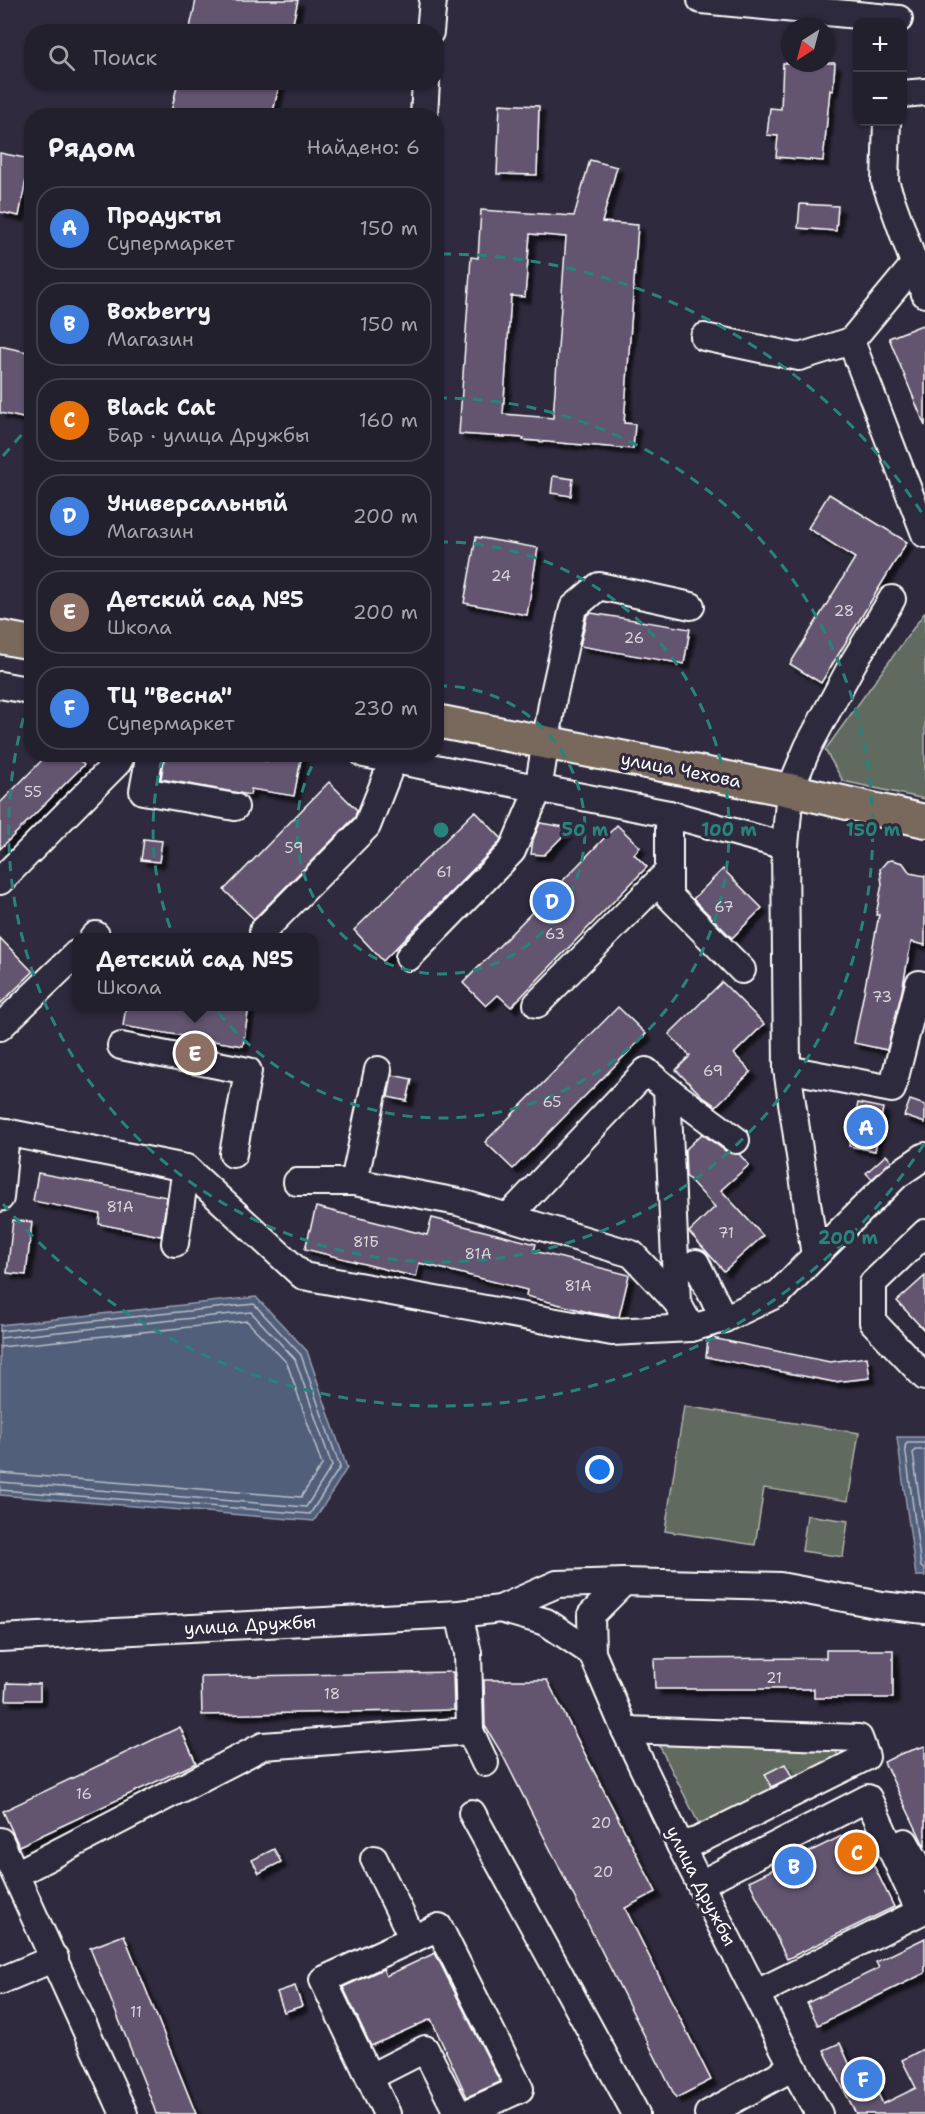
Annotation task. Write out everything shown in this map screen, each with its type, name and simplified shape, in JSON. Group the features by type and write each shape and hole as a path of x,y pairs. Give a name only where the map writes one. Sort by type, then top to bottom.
{"main road":[{"name":"улица Чехова","path":"444,723 790,790 925,822"}],"street":[{"path":"431,24 433,0"},
{"path":"701,0 899,14"},
{"path":"424,108 426,90"},
{"path":"907,94 925,92"},
{"path":"887,126 885,182 913,266 925,294"},
{"path":"704,337 799,357 851,341 913,266"},
{"path":"851,341 925,534"},
{"path":"409,957 512,851 538,790 553,698 573,608 599,586 691,606"},
{"path":"815,1256 787,1069 785,846 790,790 808,747 853,663 892,599"},
{"path":"0,685 24,690"},
{"path":"0,881 118,762"},
{"path":"148,762 143,791 235,807"},
{"path":"263,931 367,826 392,762"},
{"path":"403,762 669,814 785,846"},
{"path":"669,814 669,896 742,970"},
{"path":"537,1004 669,871"},
{"path":"0,1027 72,958"},
{"path":"787,1069 892,1089 919,984 925,986"},
{"path":"121,1046 248,1071 232,1154"},
{"path":"354,1182 378,1070"},
{"path":"509,1216 646,1071 736,1140"},
{"path":"667,1089 677,1302"},
{"path":"0,1198 3,1132 186,1168 303,1276 612,1332 691,1328 724,1319 779,1293 897,1175 925,1156"},
{"path":"175,1243 186,1168"},
{"path":"297,1182 354,1182 458,1202 632,1254 677,1302 691,1328"},
{"path":"925,1233 873,1283 873,1322 925,1377"},
{"path":"696,1263 724,1319"},
{"name":"улица Дружбы","path":"624,1582 591,1614 592,1653 625,1730 680,1845 819,2114"},
{"name":"улица Дружбы","path":"0,1638 459,1614 500,1610 556,1584 624,1582 780,1586 881,1605 925,1610"},
{"name":"улица Дружбы","path":"500,1610 546,1622 592,1653"},
{"path":"459,1614 468,1653 470,1731 485,1763"},
{"path":"625,1730 859,1737 866,1757 697,1841 680,1845"},
{"path":"16,1874 262,1746 470,1731"},
{"path":"875,1786 925,1878"},
{"path":"700,1884 868,1798 923,1911 757,1993"},
{"path":"472,1813 636,2114"},
{"path":"0,1841 124,2114"},
{"path":"374,1859 413,1940"},
{"path":"387,2114 324,1980 440,1927 520,2089 465,2114"},
{"path":"0,1982 55,1958"},
{"path":"370,2077 425,2049 458,2114"},
{"path":"708,2114 793,2067"}],"green space":[{"path":"925,612 925,799 843,781 825,750"},
{"path":"684,1406 859,1433 848,1501 764,1488 755,1545 665,1531"},
{"path":"807,1515 848,1521 843,1557 802,1551"},
{"path":"657,1741 833,1747 841,1760 702,1830"}],"water":[{"path":"256,1297 307,1351 347,1468 314,1521 0,1495 0,1325"},
{"path":"897,1437 925,1437 925,1576 916,1576"}],"building":[{"path":"196,0 298,0 293,24 191,24"},
{"path":"783,72 834,72 833,91 830,90 823,161 776,157 778,136 767,135 770,108 781,109"},
{"path":"176,90 278,90 274,108 172,108"},
{"path":"500,104 539,106 537,175 497,174"},
{"path":"0,153 24,158 24,190 19,216 0,212"},
{"path":"590,160 617,167 602,222 638,225 624,423 635,424 633,449 459,434 471,257 478,258 481,210 574,216","holes":["530,234 566,237 553,418 503,414 511,296 525,297"]},
{"path":"800,204 838,206 836,231 798,228"},
{"path":"922,325 925,333 925,426 889,338"},
{"path":"0,346 24,351 24,418 0,413"},
{"path":"553,476 573,479 571,496 551,493"},
{"path":"829,494 907,542 821,683 790,664 855,558 808,528"},
{"path":"476,537 538,548 527,615 464,603"},
{"path":"591,613 690,629 684,664 580,646 587,616"},
{"path":"40,762 81,762 84,765 0,849 0,803"},
{"path":"164,762 300,762 294,796 251,789 250,795 161,779"},
{"path":"329,782 357,810 355,817 254,919 224,890"},
{"path":"475,811 501,838 499,843 383,961 354,930"},
{"path":"540,823 571,828 544,855 531,854 533,840"},
{"path":"617,825 640,847 634,854 647,867 511,1007 498,995 486,1006 463,983"},
{"path":"144,839 162,841 159,862 141,860"},
{"path":"887,861 903,863 910,873 925,876 925,945 911,942 902,991 887,1050 854,1043 879,915 876,915 882,884 880,869"},
{"path":"723,869 762,908 732,938 693,899"},
{"path":"0,938 33,972 0,1004"},
{"path":"722,982 764,1024 734,1054 751,1072 716,1106 702,1096 676,1070 690,1056 669,1034"},
{"path":"618,1007 646,1034 513,1169 485,1142"},
{"path":"125,1011 248,1011 243,1046 123,1026"},
{"path":"392,1075 412,1079 407,1101 388,1097"},
{"path":"910,1100 925,1105 925,1123 904,1116"},
{"path":"858,1103 883,1108 875,1151 849,1146"},
{"path":"702,1134 727,1152 739,1154 749,1165 721,1190 763,1236 724,1271 689,1232 715,1207 686,1176 685,1150"},
{"path":"886,1155 892,1161 872,1179 866,1173"},
{"path":"38,1173 167,1197 161,1236 99,1224 100,1214 33,1201"},
{"path":"316,1207 427,1235 432,1218 536,1244 534,1251 629,1275 619,1317 592,1313 526,1296 527,1290 419,1263 416,1277 305,1249"},
{"path":"13,1220 32,1222 26,1275 7,1273"},
{"path":"925,1276 925,1331 897,1301"},
{"path":"708,1339 830,1362 867,1357 870,1378 834,1382 706,1357"},
{"path":"826,1650 893,1650 893,1698 814,1698 814,1689 655,1689 654,1659 826,1658"},
{"path":"453,1672 454,1710 202,1715 201,1677"},
{"path":"484,1680 547,1680 656,1892 625,1908 711,2080 676,2098 502,1754 485,1726"},
{"path":"7,1683 40,1684 40,1700 6,1700"},
{"path":"180,1727 196,1763 19,1846 3,1811"},
{"path":"925,1746 925,1847 884,1762"},
{"path":"785,1764 792,1777 771,1787 765,1774"},
{"path":"856,1829 894,1907 787,1959 749,1881"},
{"path":"274,1849 281,1862 259,1873 252,1860"},
{"path":"124,1935 196,2114 156,2114 90,1948"},
{"path":"925,1938 925,1973 818,2025 807,2003 879,1968 876,1962"},
{"path":"435,1953 500,2082 467,2097 431,2019 371,2046 343,1987 383,1969 386,1976"},
{"path":"295,1986 302,2006 284,2012 277,1992"},
{"path":"840,2043 856,2079 868,2072 883,2104 916,2088 902,2060 925,2048 925,2114 856,2114 824,2050"}],"place":[{"name":"Универсальный","path":"552,901"},
{"name":"Детский сад №5","path":"195,1053"},
{"name":"Продукты","path":"866,1127"},
{"name":"Black Cat","path":"857,1852"},
{"name":"Boxberry","path":"794,1866"},
{"name":"ТЦ \"Весна\"","path":"863,2079"}]}
